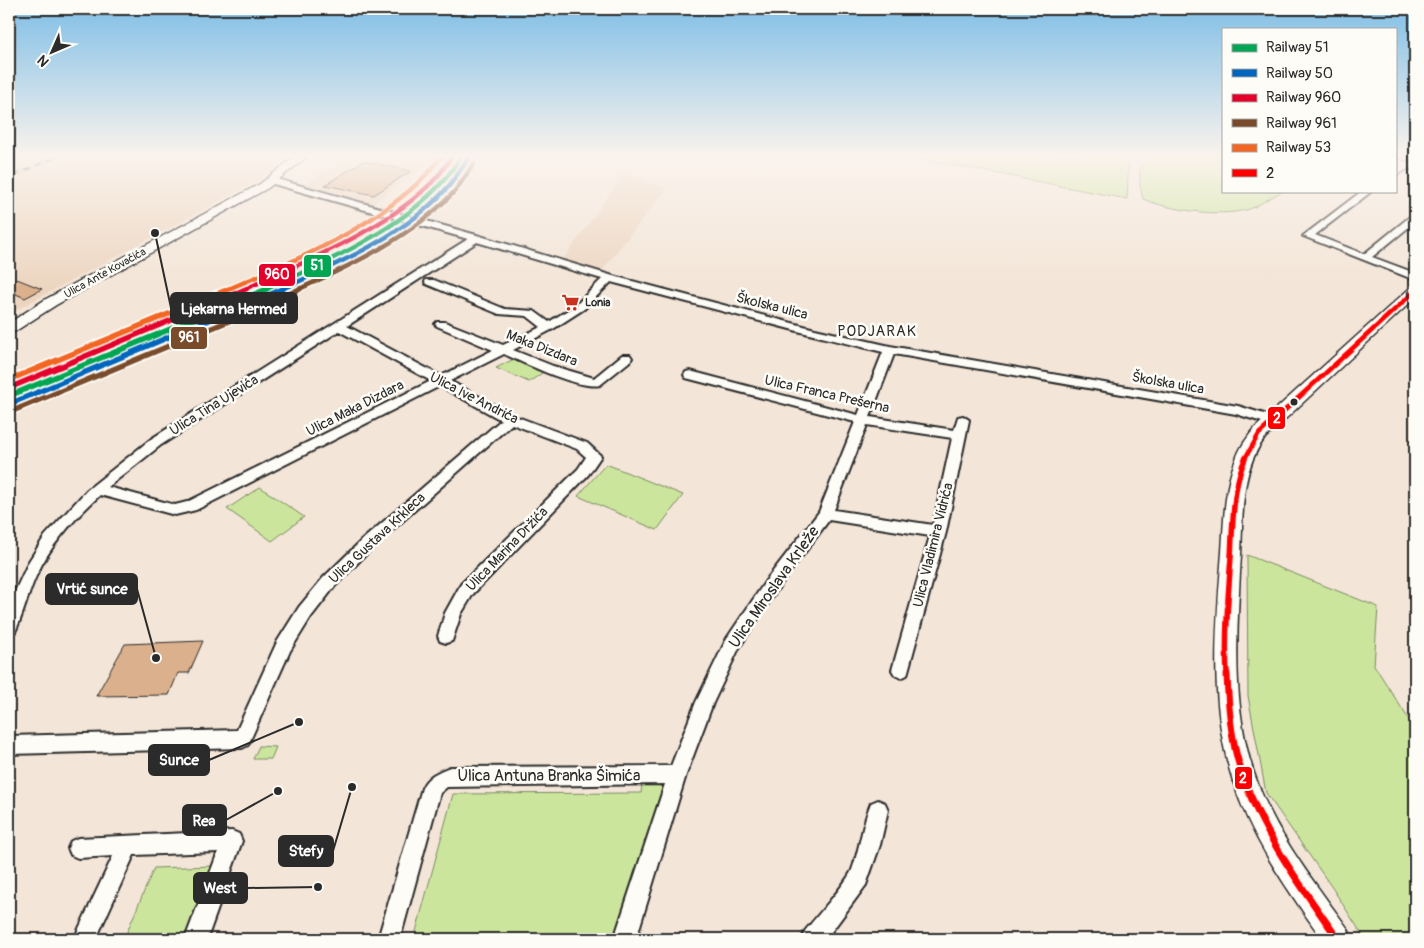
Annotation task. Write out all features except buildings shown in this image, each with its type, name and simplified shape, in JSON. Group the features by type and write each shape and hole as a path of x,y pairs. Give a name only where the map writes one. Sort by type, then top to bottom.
{"main road":[{"name":"Ulica Ante Kovačića","path":"9,329 51,302 240,199"},
{"path":"1338,939 1282,856 1260,818 1239,766 1231,728 1228,624 1236,493 1246,454 1256,438 1272,421 1415,291"}],"street":[{"name":"Školska ulica","path":"338,199 477,238 609,278 890,350 1238,410 1272,421"},
{"path":"1357,199 1308,236 1415,277"},
{"path":"1365,258 1415,217"},
{"name":"Ulica Tina Ujevića","path":"9,627 38,557 86,499 126,463 477,238"},
{"name":"Ulica Maka Dizdara","path":"98,489 168,508 183,509 549,327 580,307 609,278"},
{"name":"Maka Dizdara","path":"430,282 503,312 530,313 549,327"},
{"name":"Maka Dizdara","path":"441,324 549,369 583,380 596,382 626,358"},
{"name":"Ulica Ive Andrića","path":"339,326 510,419 582,446 594,456 583,472"},
{"name":"Ulica Miroslava Krleže","path":"625,939 677,775 705,702 734,643 773,583 825,514 890,350"},
{"name":"Ulica Franca Prešerna","path":"690,375 862,420 961,428"},
{"name":"Ulica Gustava Krkleca","path":"9,745 242,738 283,647 305,612 329,582 366,545 510,419"},
{"name":"Ulica Vladimira Vidrića","path":"900,670 939,532 961,428"},
{"name":"Ulica Marina Držića","path":"446,636 453,613 467,590 583,472"},
{"path":"825,514 939,532"},
{"name":"Ulica Antuna Branka Šimića","path":"389,939 432,788 440,780 450,776 677,775"},
{"path":"814,939 859,878 870,845 878,810"},
{"path":"78,848 232,841 196,939"},
{"path":"86,939 128,846"}],"shaded area":[{"path":"9,199 223,199 9,314"},
{"path":"355,199 379,199 372,204"},
{"path":"606,199 658,199 601,272 562,261"}],"green space":[{"path":"1144,199 1268,199 1251,209 1222,213 1180,209"},
{"path":"516,358 545,371 529,382 496,368"},
{"path":"606,464 683,495 657,530 578,496"},
{"path":"260,487 304,517 272,541 227,509"},
{"path":"1247,555 1378,607 1374,665 1415,729 1415,939 1365,939 1333,889 1266,793 1248,696"},
{"path":"259,746 276,747 271,759 253,759"},
{"path":"656,782 662,788 661,795 614,939 414,939 453,794 641,793 642,783"},
{"path":"215,866 187,939 124,939 154,868"}],"rail line":[{"name":"53","path":"9,380 290,262 361,225 398,199"},
{"name":"960","path":"9,388 239,292 328,251 370,228 412,199"},
{"name":"51","path":"9,396 257,293 325,262 389,225 424,199"},
{"name":"50","path":"12,403 245,306 335,265 378,241 417,215 434,199"},
{"name":"961","path":"15,410 248,313 338,271 382,247 422,220 446,199"}],"transit line":[{"name":"2","path":"1338,939 1286,864 1263,825 1245,783 1237,756 1231,727 1226,670 1227,611 1234,507 1239,476 1244,461 1250,447 1259,434 1415,291"}],"place":[{"name":"Ljekarna Hermed","path":"155,233"},
{"name":"Lonia","path":"571,302"},
{"name":"Vrtić sunce","path":"156,658"},
{"name":"Sunce","path":"299,722"},
{"name":"Stefy","path":"352,787"},
{"name":"Rea","path":"278,791"},
{"name":"West","path":"318,887"}],"district":[{"name":"PODJARAK","path":"877,331"}]}
